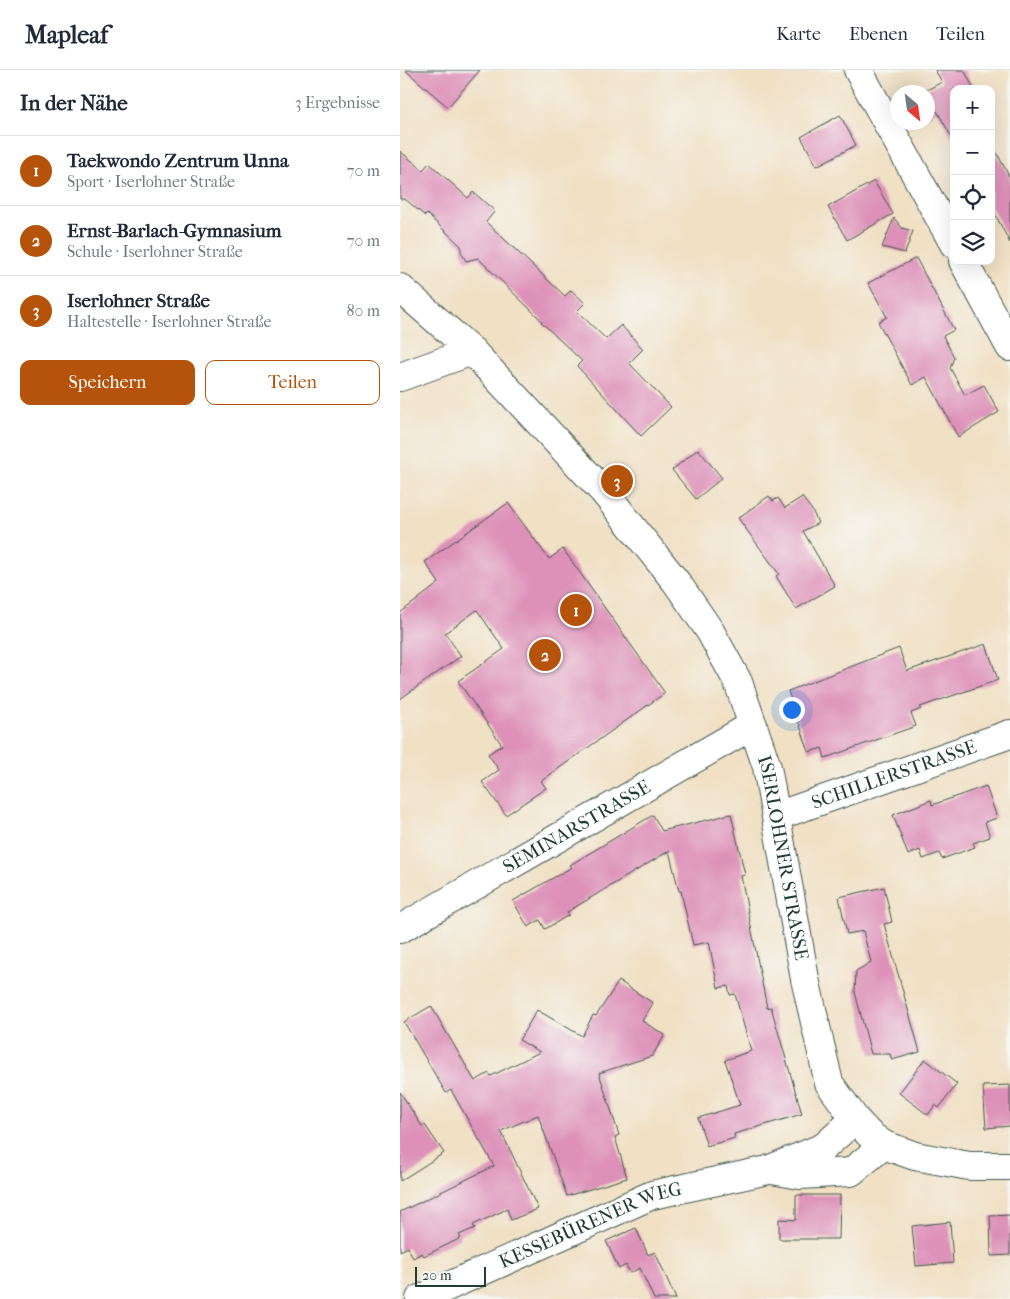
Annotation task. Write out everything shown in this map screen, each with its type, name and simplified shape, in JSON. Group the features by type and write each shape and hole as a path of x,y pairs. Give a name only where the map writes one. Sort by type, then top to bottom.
{"main road":[{"path":"858,70 950,237"},
{"path":"965,265 1010,347"},
{"name":"ISERLOHNER STRASSE","path":"400,288 472,351 604,492 677,583 710,631 738,682 767,767 805,979 829,1083 855,1119 869,1134 884,1145 915,1156 969,1166 1010,1166"},
{"path":"400,377 472,351"},
{"name":"SEMINARSTRASSE","path":"400,929 753,725"},
{"name":"SCHILLERSTRASSE","path":"777,816 1010,734"},
{"name":"KESSEBÜRENER WEG","path":"420,1299 652,1195 768,1170 824,1147 855,1119"},
{"name":"KESSEBÜRENER WEG","path":"768,1170 800,1174 851,1172 884,1145"}],"building":[{"path":"405,70 480,70 448,107"},
{"path":"935,70 964,70 972,85 950,85 950,134 937,111 935,112 935,86 942,82"},
{"path":"840,115 856,145 817,166 801,137"},
{"path":"995,150 1010,178 1010,243 995,214"},
{"path":"400,151 423,170 429,163 468,198 473,192 495,211 486,222 565,296 571,290 585,303 577,311 606,339 621,325 643,349 629,363 671,407 641,436 577,366 582,361 478,258 466,261 461,252 461,246 427,214 425,216 405,199 400,199"},
{"path":"874,181 893,214 847,240 828,207"},
{"path":"894,218 902,228 913,231 905,253 882,247"},
{"path":"916,258 954,330 943,336 954,357 950,368 965,395 984,385 999,412 958,437 926,377 912,385 878,322 887,317 868,283"},
{"path":"698,449 722,478 696,499 672,470"},
{"path":"769,496 773,501 778,498 785,508 802,497 812,510 818,523 803,531 835,586 796,609 776,576 779,574 738,518"},
{"path":"508,503 549,559 563,549 665,693 541,781 546,788 506,815 482,782 499,770 488,754 502,745 458,681 504,649 477,610 445,633 461,656 400,699 400,613 439,583 425,562"},
{"path":"986,644 998,680 920,707 921,709 911,713 916,726 825,758 822,748 809,752 788,691 899,648 907,671"},
{"path":"986,786 997,818 985,822 990,837 973,843 975,847 942,859 939,853 923,859 920,850 908,855 893,815 931,800 932,805"},
{"path":"731,814 745,875 741,876 767,1008 771,1007 802,1114 734,1134 735,1138 707,1146 698,1118 740,1105 725,1060 751,1051 735,994 730,995 728,986 718,988 709,942 693,945 681,891 679,891 669,851 567,912 569,915 545,929 540,920 528,927 513,901 572,867 570,865 653,815 662,831"},
{"path":"884,887 892,922 884,924 920,1052 892,1060 890,1054 871,1054 855,992 856,971 871,962 863,931 847,934 839,897"},
{"path":"619,981 653,1003 642,1021 665,1035 652,1056 599,1073 619,1135 615,1137 627,1178 567,1196 538,1115 501,1131 538,1209 511,1220 507,1209 473,1225 475,1228 459,1235 461,1238 424,1256 422,1253 413,1258 408,1247 400,1251 400,1212 494,1166 451,1090 446,1093 404,1022 431,1006 475,1081 489,1073 491,1076 540,1052 519,1040 537,1010 582,1036 593,1015 596,1016"},
{"path":"925,1059 957,1084 939,1108 935,1105 928,1115 899,1093"},
{"path":"1010,1085 1010,1126 986,1128 983,1086"},
{"path":"400,1092 422,1126 425,1125 444,1153 400,1181"},
{"path":"796,1195 840,1195 839,1239 779,1239 779,1219 796,1220"},
{"path":"1010,1215 1010,1255 991,1256 990,1216"},
{"path":"950,1222 953,1263 916,1266 912,1226"},
{"path":"636,1228 648,1255 655,1252 676,1299 654,1299 640,1268 630,1273 626,1265 619,1269 606,1241"}],"place":[{"name":"Iserlohner Straße","path":"617,481"},
{"name":"Taekwondo Zentrum Unna","path":"576,610"},
{"name":"Ernst-Barlach-Gymnasium","path":"545,655"}]}
